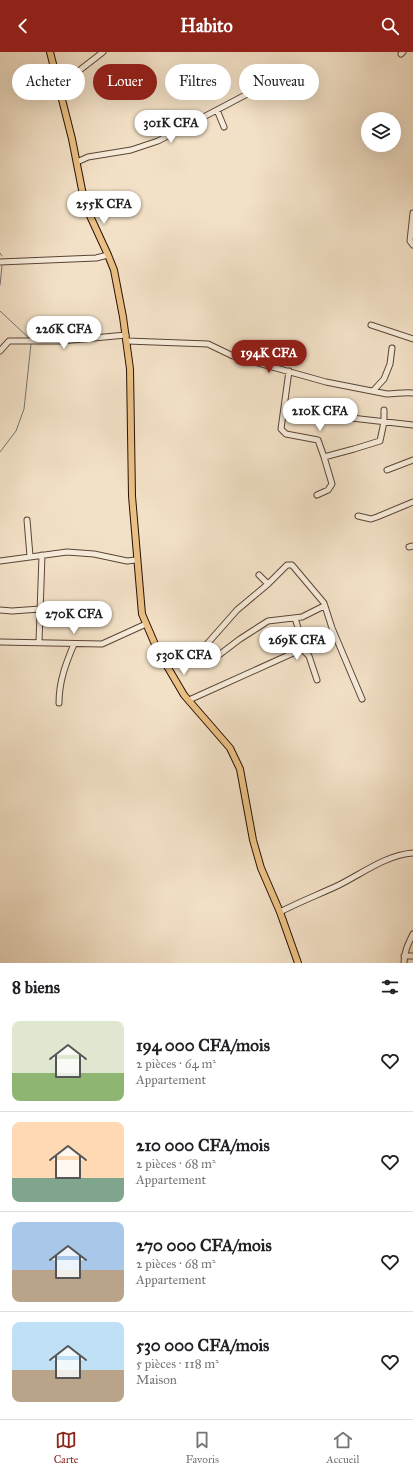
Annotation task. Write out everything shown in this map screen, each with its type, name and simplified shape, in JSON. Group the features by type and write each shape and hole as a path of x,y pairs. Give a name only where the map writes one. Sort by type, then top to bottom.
{"main road":[{"path":"50,52 53,64"},
{"path":"62,100 77,162 85,205 114,270 126,338 130,369 132,496 136,560 142,614 157,649 184,695 230,748 240,769 261,868 280,912 298,963"}],"street":[{"path":"85,66 103,52"},
{"path":"77,162 88,158 131,150 158,141 239,98"},
{"path":"217,110 224,127"},
{"path":"413,213 410,241 413,244"},
{"path":"0,262 96,258 108,255"},
{"path":"372,325 413,339"},
{"path":"0,351 9,341 61,341 126,338 208,344 233,356 290,370 326,382 387,394 404,392 413,393"},
{"path":"372,391 384,379 390,364 392,348"},
{"path":"290,370 282,429 286,434 318,440 332,484 328,490 317,495"},
{"path":"324,457 380,440 384,422 384,410"},
{"path":"325,415 413,425"},
{"path":"387,470 413,460"},
{"path":"358,516 371,518 377,517 413,502"},
{"path":"27,520 30,556"},
{"path":"0,560 67,552 94,554 127,562 136,560"},
{"path":"39,642 42,555"},
{"path":"165,662 182,653 208,644 237,610 268,584 287,565 292,565 324,602 332,628 362,699"},
{"path":"259,574 268,584"},
{"path":"187,652 193,657 201,659 215,658 240,639 268,621 302,617 324,606"},
{"path":"0,610 12,611 40,609"},
{"path":"295,618 303,644 302,649"},
{"path":"0,642 102,644 146,624"},
{"path":"59,702 59,691 64,667 74,644"},
{"path":"302,649 309,656 317,680"},
{"path":"189,700 302,649"},
{"path":"280,912 340,884 375,864 398,856 413,853"},
{"path":"404,963 406,949 413,934"},
{"path":"404,956 413,956"}],"waterway":[{"path":"0,285 2,266"},
{"path":"0,311 30,339"},
{"path":"0,452 16,431 24,409 31,344"}]}
